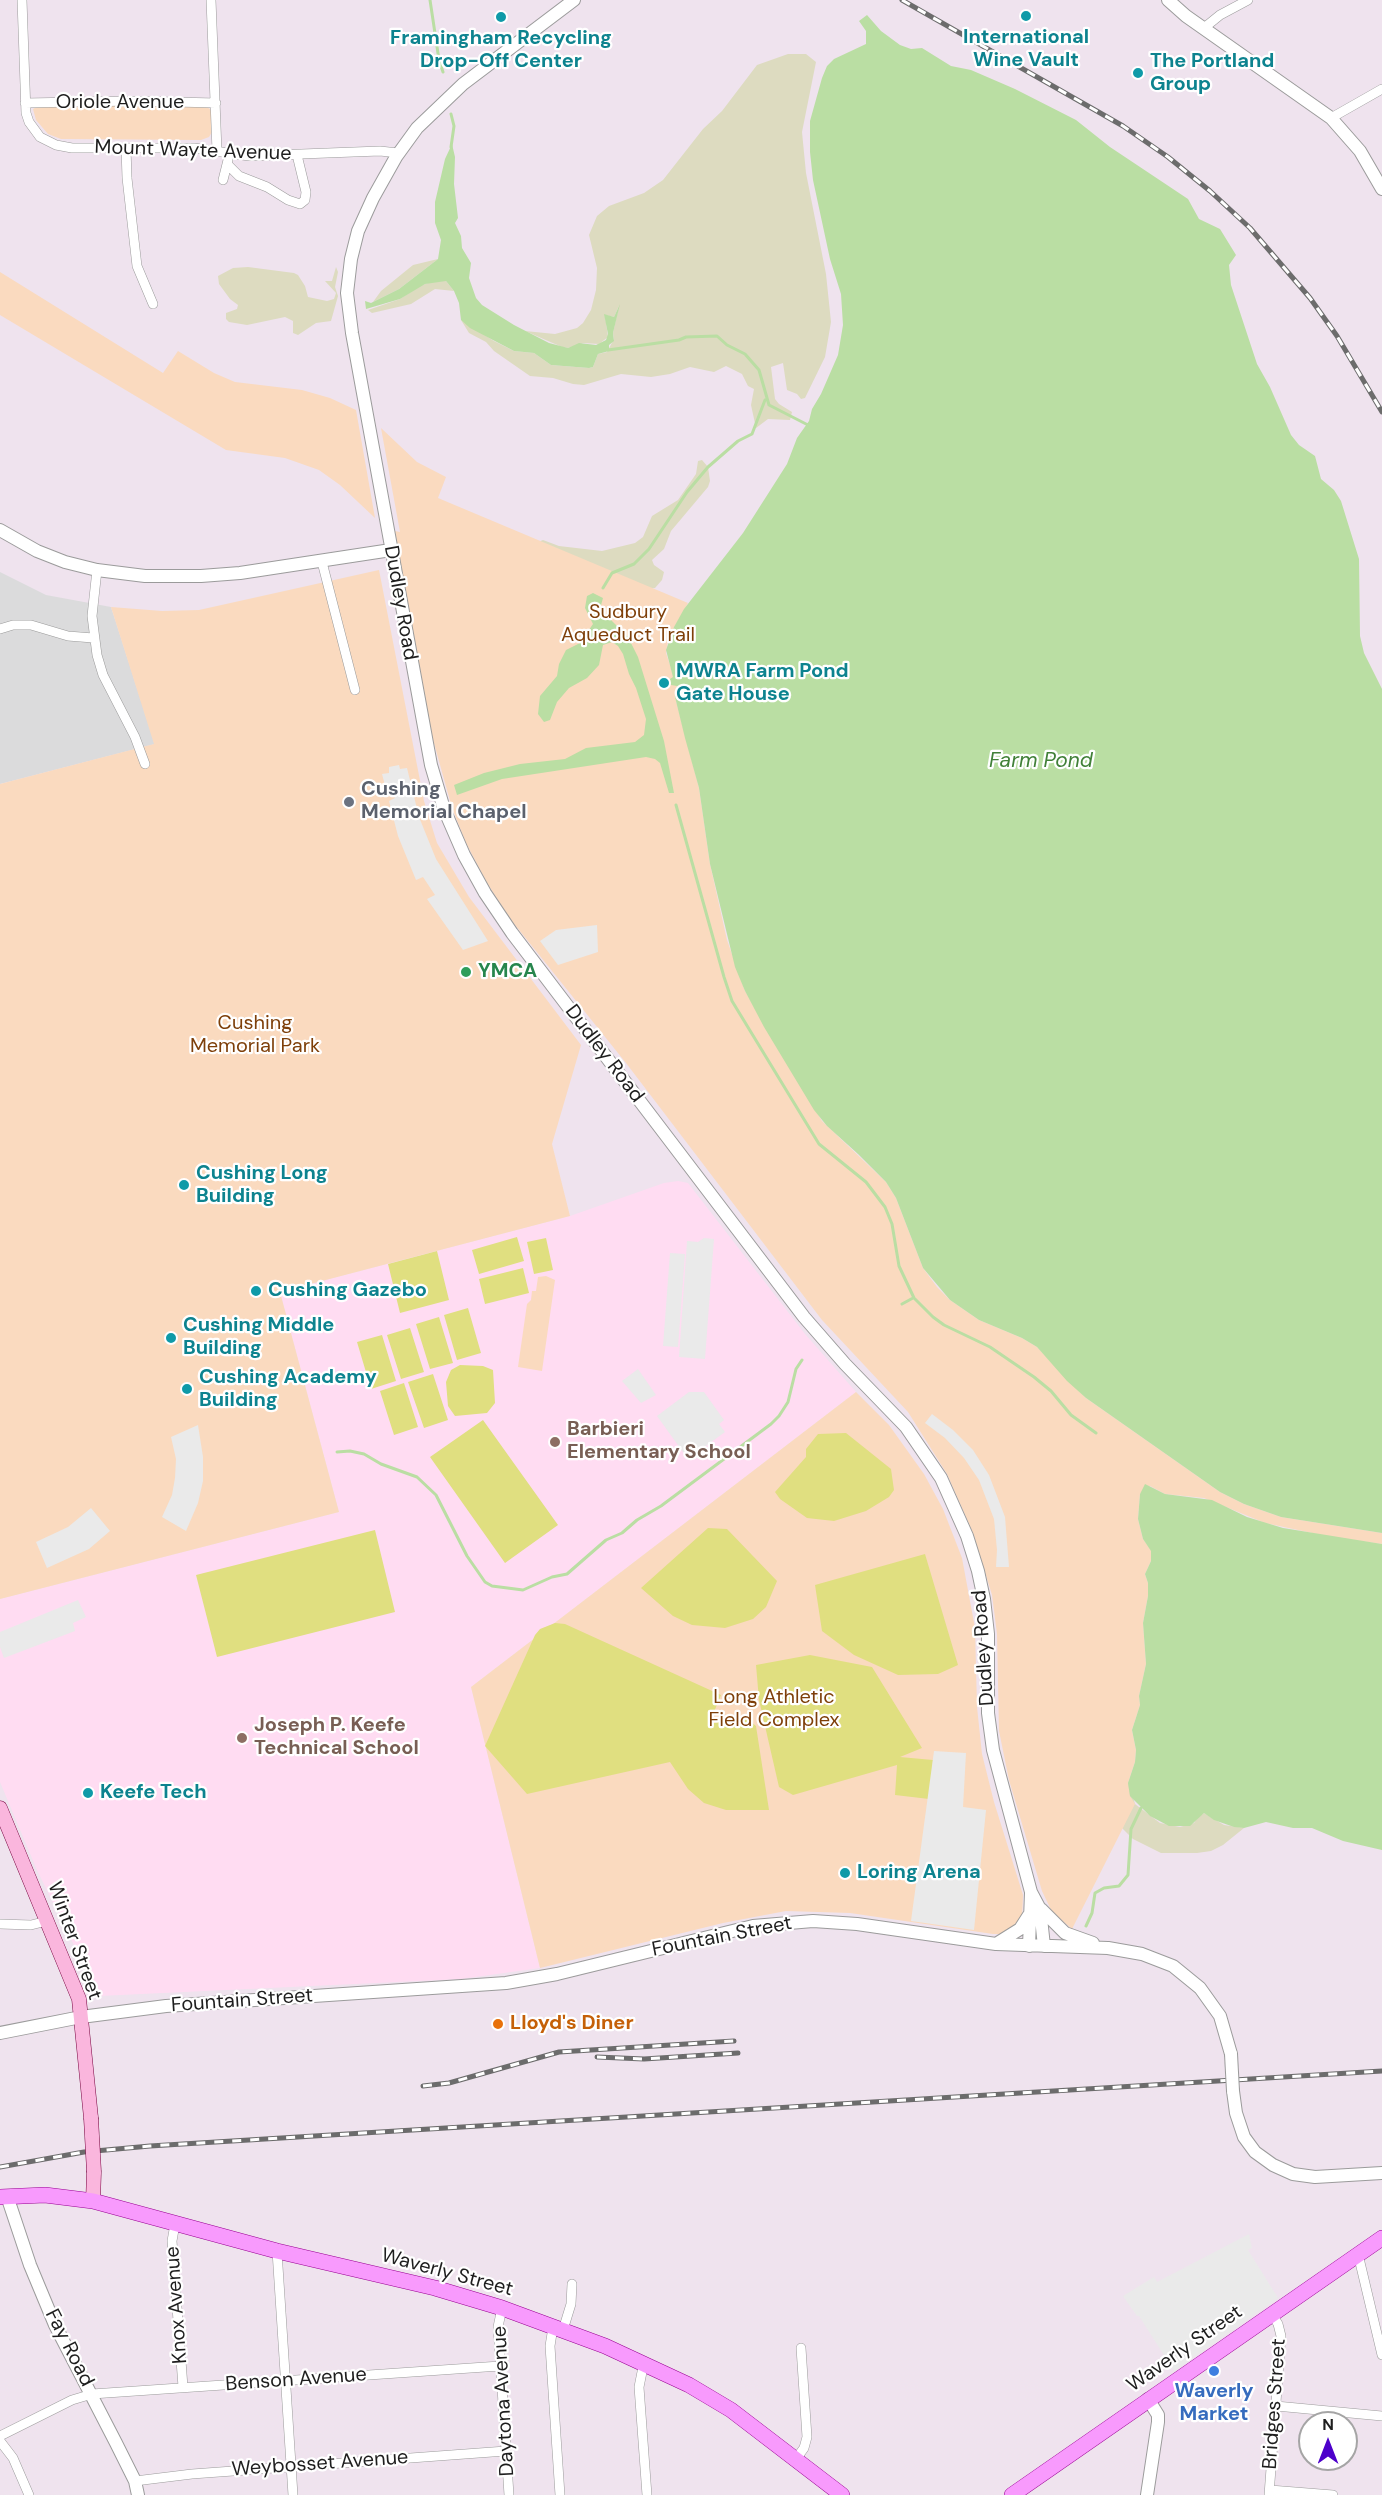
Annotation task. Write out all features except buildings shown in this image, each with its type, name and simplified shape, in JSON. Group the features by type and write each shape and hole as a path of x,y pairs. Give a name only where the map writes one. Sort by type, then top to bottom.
{"main road":[{"name":"Winter Street","path":"0,1808 79,1999 91,2118 93,2201"},
{"name":"Waverly Street","path":"4,2197 45,2195 93,2201 277,2251 435,2288 502,2308 644,2362 716,2400 842,2495"},
{"name":"Waverly Street","path":"1012,2495 1382,2238"}],"street":[{"name":"Mount Wayte Avenue","path":"22,0 25,103 29,122 40,137 47,142 72,148 194,148 217,151 228,160 380,151 398,153"},
{"path":"211,0 217,151"},
{"path":"398,153 422,123 452,94 574,0"},
{"path":"1168,0 1331,118 1351,137 1382,189"},
{"path":"1204,28 1220,15 1248,0"},
{"path":"1331,118 1382,89"},
{"name":"Oriole Avenue","path":"25,103 134,101 216,103"},
{"path":"126,148 137,266 153,304"},
{"name":"Dudley Road","path":"398,153 358,231 351,259 347,292 353,339 431,765 450,824 481,887 518,941 804,1317 920,1445 951,1497 973,1554 984,1599 988,1634 988,1713 991,1741 1044,1946"},
{"path":"228,160 239,176 300,204 305,200 306,192 297,155"},
{"path":"223,180 228,160"},
{"path":"0,530 51,556 97,570 146,576 201,576 322,562 391,550"},
{"path":"322,562 355,690"},
{"path":"97,570 93,638 99,665 135,737 145,764"},
{"path":"0,628 31,625 76,638 93,638"},
{"path":"996,1944 1020,1929 1035,1908 1065,1933 1082,1941 1114,1949"},
{"name":"Dudley Road","path":"1029,1946 1035,1908"},
{"path":"0,1924 31,1925 47,1921"},
{"name":"Fountain Street","path":"0,2033 81,2017 184,2004 507,1983 558,1974 735,1930 781,1922 840,1922 996,1944 1114,1949 1173,1966 1192,1980 1208,1997 1220,2016 1231,2054 1236,2113 1244,2137 1255,2152 1273,2165 1293,2174 1315,2177 1382,2173"},
{"name":"Fay Road","path":"4,2197 55,2325 135,2481 138,2495"},
{"name":"Knox Avenue","path":"175,2224 172,2241 183,2387"},
{"path":"277,2251 293,2495"},
{"path":"1358,2254 1382,2355"},
{"path":"560,2495 550,2346 571,2304 572,2284"},
{"name":"Daytona Avenue","path":"502,2308 498,2327 509,2495"},
{"name":"Bridges Street","path":"1270,2492 1281,2336 1272,2314"},
{"path":"796,2460 804,2448 807,2437 801,2348"},
{"path":"644,2362 639,2387 647,2495"},
{"name":"Benson Avenue","path":"0,2436 72,2400 92,2394 500,2366"},
{"path":"1147,2495 1158,2422 1158,2415 1148,2399"},
{"path":"1276,2406 1382,2416"},
{"path":"0,2441 13,2458 29,2495"},
{"name":"Weybosset Avenue","path":"135,2481 192,2474 506,2451"},
{"path":"1270,2492 1333,2495"}],"shaded area":[{"path":"788,54 806,54 816,62 802,132 806,173 826,274 831,322 825,357 805,398 801,399 797,394 787,390 783,363 771,367 775,399 792,412 790,420 768,419 756,428 751,405 754,389 748,386 742,374 726,366 714,372 690,367 670,374 651,377 621,374 584,385 573,384 553,378 530,376 494,351 486,342 469,333 461,320 514,351 534,353 551,365 593,367 598,354 607,352 614,339 613,333 619,306 614,317 605,315 608,337 599,344 583,343 568,348 562,347 525,331 555,334 577,328 583,323 591,310 596,290 597,268 589,235 597,216 609,206 644,193 663,180 703,129 722,111 757,65"},
{"path":"438,259 399,289 373,302 381,291 413,265"},
{"path":"248,267 294,273 305,286 308,297 327,301 334,299 336,293 325,281 332,281 336,267 338,272 335,287 338,296 331,321 316,323 298,335 293,333 293,321 285,317 247,325 229,322 226,319 226,313 237,309 238,305 230,299 219,284 218,276 233,268"},
{"path":"434,281 446,281 454,291 435,289 411,304 372,313 368,310 400,299 419,286"},
{"path":"702,460 708,467 710,481 708,487 671,531 664,549 652,560 654,565 664,572 662,580 655,588 648,589 538,542 543,540 559,546 602,551 635,543 643,537 652,516 678,500 696,474 698,461"},
{"path":"0,572 46,595 111,607 155,744 0,784"},
{"path":"399,765 400,769 407,768 419,817 436,859 488,941 463,950 427,899 435,895 423,877 416,880 398,836 389,801 395,798 395,792 387,793 382,774 389,773 389,767"},
{"path":"597,925 598,952 558,965 540,941 556,930"},
{"path":"678,1181 688,1183 805,1334 856,1392 471,1687 540,1968 461,1979 99,1996 37,1870 0,1782 0,1599 339,1512 280,1292 570,1216 664,1183"},
{"path":"704,1238 714,1239 705,1359 679,1357 687,1241 698,1242"},
{"path":"670,1253 685,1254 678,1347 663,1346"},
{"path":"638,1369 656,1395 641,1403 622,1381"},
{"path":"689,1392 704,1392 724,1420 719,1424 725,1432 688,1459 657,1416"},
{"path":"932,1414 953,1430 973,1450 989,1475 1005,1517 1009,1567 996,1567 994,1519 979,1480 964,1458 945,1438 925,1423"},
{"path":"198,1425 203,1457 203,1481 198,1503 186,1531 162,1517 172,1495 175,1478 176,1459 171,1437"},
{"path":"91,1508 110,1531 89,1549 47,1568 36,1542 68,1527"},
{"path":"78,1600 86,1617 73,1623 75,1631 4,1658 0,1647 0,1632"},
{"path":"934,1751 966,1753 963,1807 986,1810 974,1930 911,1921"},
{"path":"1120,1751 1135,1804 1160,1823 1180,1827 1194,1823 1204,1813 1224,1825 1244,1828 1223,1845 1211,1851 1197,1853 1161,1853 1133,1839 1122,1828"},
{"path":"1249,2234 1252,2248 1248,2250 1278,2298 1174,2371 1139,2316 1123,2296 1154,2277 1157,2282"}],"green space":[{"path":"41,105 206,106 211,110 212,132 209,137 201,140 61,139 48,134 36,120 33,109"},
{"path":"0,272 163,373 178,351 214,373 235,382 302,390 330,398 356,410 375,518 340,485 319,470 285,458 226,450 0,315"},
{"name":"Sudbury Aqueduct Trail","path":"381,428 417,462 446,477 438,498 688,603 668,640 666,653 677,686 676,701 699,788 710,864 727,940 745,991 822,1121 886,1182 896,1198 923,1268 937,1287 950,1300 979,1320 1022,1338 1037,1347 1086,1398 1220,1492 1244,1504 1281,1517 1382,1533 1382,1544 1331,1537 1265,1523 1204,1498 1165,1494 1150,1486 1140,1494 1138,1519 1143,1539 1151,1550 1151,1561 1145,1574 1148,1583 1143,1623 1146,1664 1139,1696 1140,1705 1132,1730 1136,1750 1135,1762 1128,1783 1130,1796 1135,1804 1072,1929 1052,1912 1042,1891 1009,1780 999,1731 997,1634 992,1595 973,1533 947,1474 908,1412 822,1320 626,1063 511,920 487,883 466,843 452,808 432,736 395,531 400,532"},
{"name":"Cushing Memorial Park","path":"379,570 424,801 437,843 469,897 581,1045 552,1144 570,1216 280,1292 339,1512 0,1599 0,784 154,744 111,607 162,611 199,610"},
{"path":"517,1237 524,1261 479,1274 472,1250"},
{"path":"546,1238 553,1270 534,1274 527,1242"},
{"path":"437,1251 449,1300 400,1313 388,1264"},
{"path":"523,1268 529,1293 485,1304 479,1279"},
{"path":"546,1276 555,1280 542,1371 518,1367 527,1304 531,1300 532,1291 536,1291 538,1277"},
{"path":"468,1308 481,1353 457,1360 444,1315"},
{"path":"439,1317 453,1363 430,1369 416,1324"},
{"path":"410,1328 424,1372 401,1379 387,1335"},
{"path":"382,1335 396,1381 371,1389 357,1342"},
{"path":"460,1365 483,1366 493,1370 495,1403 487,1413 455,1416 448,1406 446,1382 451,1370"},
{"path":"433,1374 448,1420 424,1428 408,1382"},
{"path":"404,1383 418,1427 394,1435 380,1391"},
{"name":"Long Athletic Field Complex","path":"856,1392 889,1425 924,1474 943,1509 962,1558 975,1628 977,1707 982,1754 994,1802 1023,1895 1022,1919 1017,1925 1001,1934 993,1934 850,1913 786,1911 723,1923 540,1968 471,1687"},
{"path":"483,1420 558,1525 505,1563 430,1457"},
{"path":"846,1433 891,1469 894,1490 889,1497 866,1511 834,1521 807,1518 780,1499 775,1492 806,1457 806,1449 818,1434"},
{"path":"708,1528 727,1529 777,1581 766,1607 753,1619 725,1628 692,1625 673,1616 641,1588"},
{"path":"375,1530 395,1612 217,1657 196,1575"},
{"path":"925,1554 958,1665 938,1674 898,1675 854,1655 822,1631 815,1585"},
{"path":"555,1623 565,1624 721,1695 709,1724 745,1717 756,1726 769,1810 726,1810 704,1803 688,1789 670,1762 527,1794 485,1746 535,1635 540,1629"},
{"path":"810,1655 872,1667 922,1748 900,1757 933,1760 929,1799 895,1795 897,1765 793,1795 779,1787 759,1700 756,1665"}],"water":[{"name":"Farm Pond","path":"867,15 881,31 900,45 911,49 922,48 951,66 971,70 1015,89 1076,120 1110,147 1188,199 1199,219 1220,229 1236,255 1229,265 1231,285 1257,364 1291,435 1299,445 1315,456 1321,479 1334,490 1341,501 1359,559 1360,636 1364,653 1382,689 1382,1533 1281,1517 1244,1504 1220,1492 1086,1398 1067,1381 1037,1347 1022,1338 979,1320 950,1300 923,1268 896,1198 886,1182 827,1126 814,1110 764,1027 735,967 710,864 699,788 675,697 677,686 671,685 670,679 673,677 666,650 674,627 684,609 743,533 787,464 797,438 809,421 812,409 838,355 843,325 841,294 830,259 813,180 810,121 827,66 834,59 866,44 866,31 859,21"},
{"path":"452,144 455,157 454,184 458,218 455,223 461,236 462,248 471,263 469,278 476,298 482,305 514,325 549,343 568,348 579,343 596,345 606,340 608,334 604,314 614,317 620,304 613,333 614,341 609,345 609,351 598,354 593,367 551,365 534,353 514,351 470,328 461,320 459,303 454,291 446,281 425,284 400,299 366,309 365,301 371,303 399,289 438,259 441,240 435,223 435,202 445,159"},
{"path":"593,593 603,598 600,609 628,637 638,657 664,741 674,793 669,793 660,763 646,757 502,779 457,795 454,785 484,773 520,764 565,759 586,748 635,742 644,735 646,719 636,688 623,654 612,642 603,645 599,665 587,678 569,688 557,702 550,720 544,722 538,714 540,696 557,676 559,664 566,650 580,643 593,624 585,608 587,596"},
{"path":"1145,1484 1165,1494 1212,1500 1247,1517 1283,1528 1382,1544 1382,1850 1343,1841 1312,1828 1293,1828 1266,1822 1244,1828 1234,1827 1214,1820 1204,1813 1190,1826 1169,1826 1150,1816 1130,1796 1128,1783 1135,1762 1136,1750 1132,1730 1140,1705 1139,1696 1146,1664 1143,1623 1148,1583 1145,1574 1151,1561 1151,1551 1143,1539 1138,1519 1140,1494"}],"waterway":[{"path":"430,0 439,60 443,72"},
{"path":"451,114 454,126 451,147"},
{"path":"608,350 679,340 686,337 717,336 727,345 745,354 759,370 769,405 808,425"},
{"path":"603,588 612,573 634,564 649,549 687,492 708,467 738,441 752,434 765,400"},
{"path":"676,805 732,1001 819,1144 866,1182 885,1207 892,1224 899,1266 914,1298 944,1325 990,1347 1034,1377 1051,1391 1071,1415 1096,1433"},
{"path":"902,1304 913,1298"},
{"path":"337,1452 350,1451 364,1454 381,1464 417,1477 436,1495 467,1556 485,1582 492,1586 523,1590 552,1577 567,1574 606,1540 622,1533 637,1520 661,1506 771,1424 788,1402 796,1369 802,1360"},
{"path":"1086,1926 1092,1913 1095,1893 1104,1888 1119,1886 1128,1875 1131,1829 1141,1808"}],"railway":[{"path":"902,0 1123,126 1168,157 1210,191 1250,228 1310,298 1337,336 1382,412"},
{"path":"423,2086 449,2083 559,2052 734,2041"},
{"path":"597,2057 644,2059 738,2053"},
{"path":"0,2167 84,2152 150,2146 1382,2071"}],"place":[{"name":"International Wine Vault","path":"1026,16"},
{"name":"Framingham Recycling Drop-Off Center","path":"501,17"},
{"name":"The Portland Group","path":"1138,73"},
{"name":"MWRA Farm Pond Gate House","path":"664,683"},
{"name":"Cushing Memorial Chapel","path":"349,802"},
{"name":"YMCA","path":"466,972"},
{"name":"Cushing Long Building","path":"184,1185"},
{"name":"Cushing Gazebo","path":"256,1291"},
{"name":"Cushing Middle Building","path":"171,1338"},
{"name":"Cushing Academy Building","path":"187,1389"},
{"name":"Barbieri Elementary School","path":"555,1442"},
{"name":"Joseph P. Keefe Technical School","path":"242,1738"},
{"name":"Keefe Tech","path":"88,1793"},
{"name":"Loring Arena","path":"845,1873"},
{"name":"Lloyd's Diner","path":"498,2024"},
{"name":"Waverly Market","path":"1214,2371"}]}
